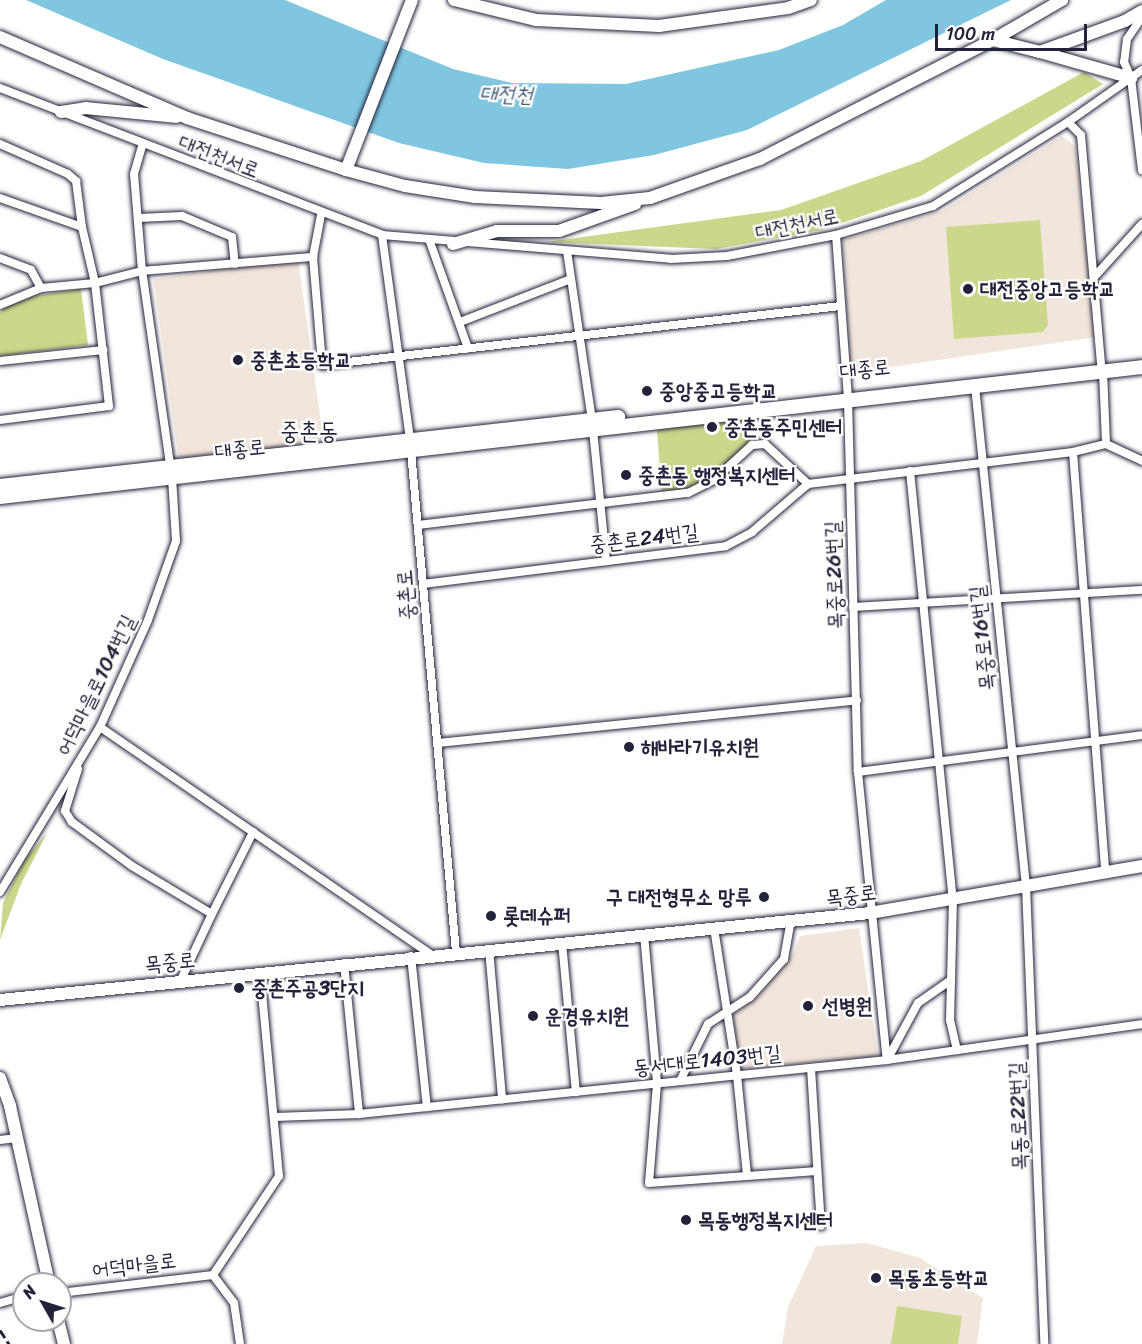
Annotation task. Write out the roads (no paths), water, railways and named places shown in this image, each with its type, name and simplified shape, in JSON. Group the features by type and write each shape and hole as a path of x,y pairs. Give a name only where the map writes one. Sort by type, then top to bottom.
{"main road":[{"path":"346,170 412,0"},
{"path":"454,0 536,20 659,26 788,8 811,0"},
{"path":"453,243 497,231 559,231 760,159 993,40 1062,0"},
{"path":"1040,52 1125,21 1142,11"},
{"path":"0,37 187,118 346,170 405,186 475,197 601,203 650,198"},
{"path":"993,40 1131,78"},
{"path":"61,112 86,108 187,118"},
{"name":"대종로","path":"0,486 23,489 1102,367 1140,366"},
{"name":"대종로","path":"848,396 975,386 1102,367"},
{"path":"0,479 23,478 23,489 0,498"},
{"name":"목중로","path":"0,1000 430,954 870,913 1142,866"},
{"path":"0,1078 46,1272"}],"street":[{"path":"1142,16 1127,39 1124,62 1131,78 1142,170"},
{"name":"대전천서로","path":"0,88 142,146 382,236 430,242 671,259 727,256 836,235 933,206 1068,122 1142,70"},
{"path":"1068,122 1081,135 1096,275 1107,444"},
{"path":"0,144 68,174 76,181 82,227 95,283 109,406 0,420"},
{"name":"어덕마을로104번길","path":"0,892 100,727 172,558 177,518 142,271 134,174 142,146"},
{"path":"0,198 82,227"},
{"path":"321,215 313,257 322,365 841,306"},
{"path":"138,218 182,216 232,237 235,264"},
{"path":"1096,275 1142,224"},
{"name":"목중로26번길","path":"836,235 848,396 858,772 870,913 887,1060"},
{"name":"중촌로","path":"382,236 411,445 456,952"},
{"path":"430,242 468,348"},
{"path":"567,251 592,425 606,561"},
{"path":"0,305 41,288 95,283 142,271 313,257"},
{"path":"0,258 31,270 41,288"},
{"path":"460,322 571,279"},
{"path":"0,361 102,350"},
{"name":"목중로16번길","path":"975,386 1026,886"},
{"path":"418,525 688,493 714,480 752,445 765,444 808,484 1073,452 1107,444 1142,461"},
{"path":"1073,452 1105,872"},
{"path":"910,471 953,899 950,1020 957,1050"},
{"name":"중촌로24번길","path":"423,584 726,546 752,532 808,484"},
{"path":"853,608 1142,590"},
{"path":"436,743 857,700"},
{"path":"100,727 430,954"},
{"path":"858,772 1142,735"},
{"path":"80,763 65,811 72,822 132,866 212,914"},
{"path":"181,980 253,832"},
{"name":"목동로22번길","path":"1026,886 1044,1344"},
{"path":"680,1081 708,1024 750,997 784,959 791,921"},
{"path":"714,928 737,1075 747,1176"},
{"path":"644,934 657,1083 649,1183 818,1171"},
{"path":"562,942 576,1092"},
{"path":"489,949 502,1100"},
{"path":"411,956 427,1107"},
{"path":"344,963 359,1114"},
{"path":"240,1344 234,1304 213,1275 279,1176 261,972"},
{"path":"887,1060 918,1003 951,980"},
{"name":"동서대로1403번길","path":"275,1117 359,1114 887,1060 1142,1024"},
{"path":"811,1068 821,1226"},
{"path":"0,1140 16,1138"},
{"name":"어덕마을로","path":"72,1292 213,1275"}],"water":[{"name":"대전천","path":"26,0 285,0 453,69 512,83 626,84 779,50 843,25 886,0 1011,0 747,130 654,155 568,169 484,163 399,143 163,59"}],"railway":[{"path":"0,1330 9,1344"}],"place":[{"name":"대전중앙고등학교","path":"968,289"},
{"name":"중촌초등학교","path":"238,360"},
{"name":"중앙중고등학교","path":"647,391"},
{"name":"중촌동주민센터","path":"712,427"},
{"name":"중촌동 행정복지센터","path":"626,475"},
{"name":"해바라기유치원","path":"629,747"},
{"name":"구 대전형무소 망루","path":"764,897"},
{"name":"롯데슈퍼","path":"491,916"},
{"name":"중촌주공3단지","path":"239,988"},
{"name":"선병원","path":"808,1006"},
{"name":"운경유치원","path":"533,1016"},
{"name":"목동행정복지센터","path":"686,1220"},
{"name":"목동초등학교","path":"876,1278"}],"district":[{"name":"중촌동","path":"309,432"}]}
